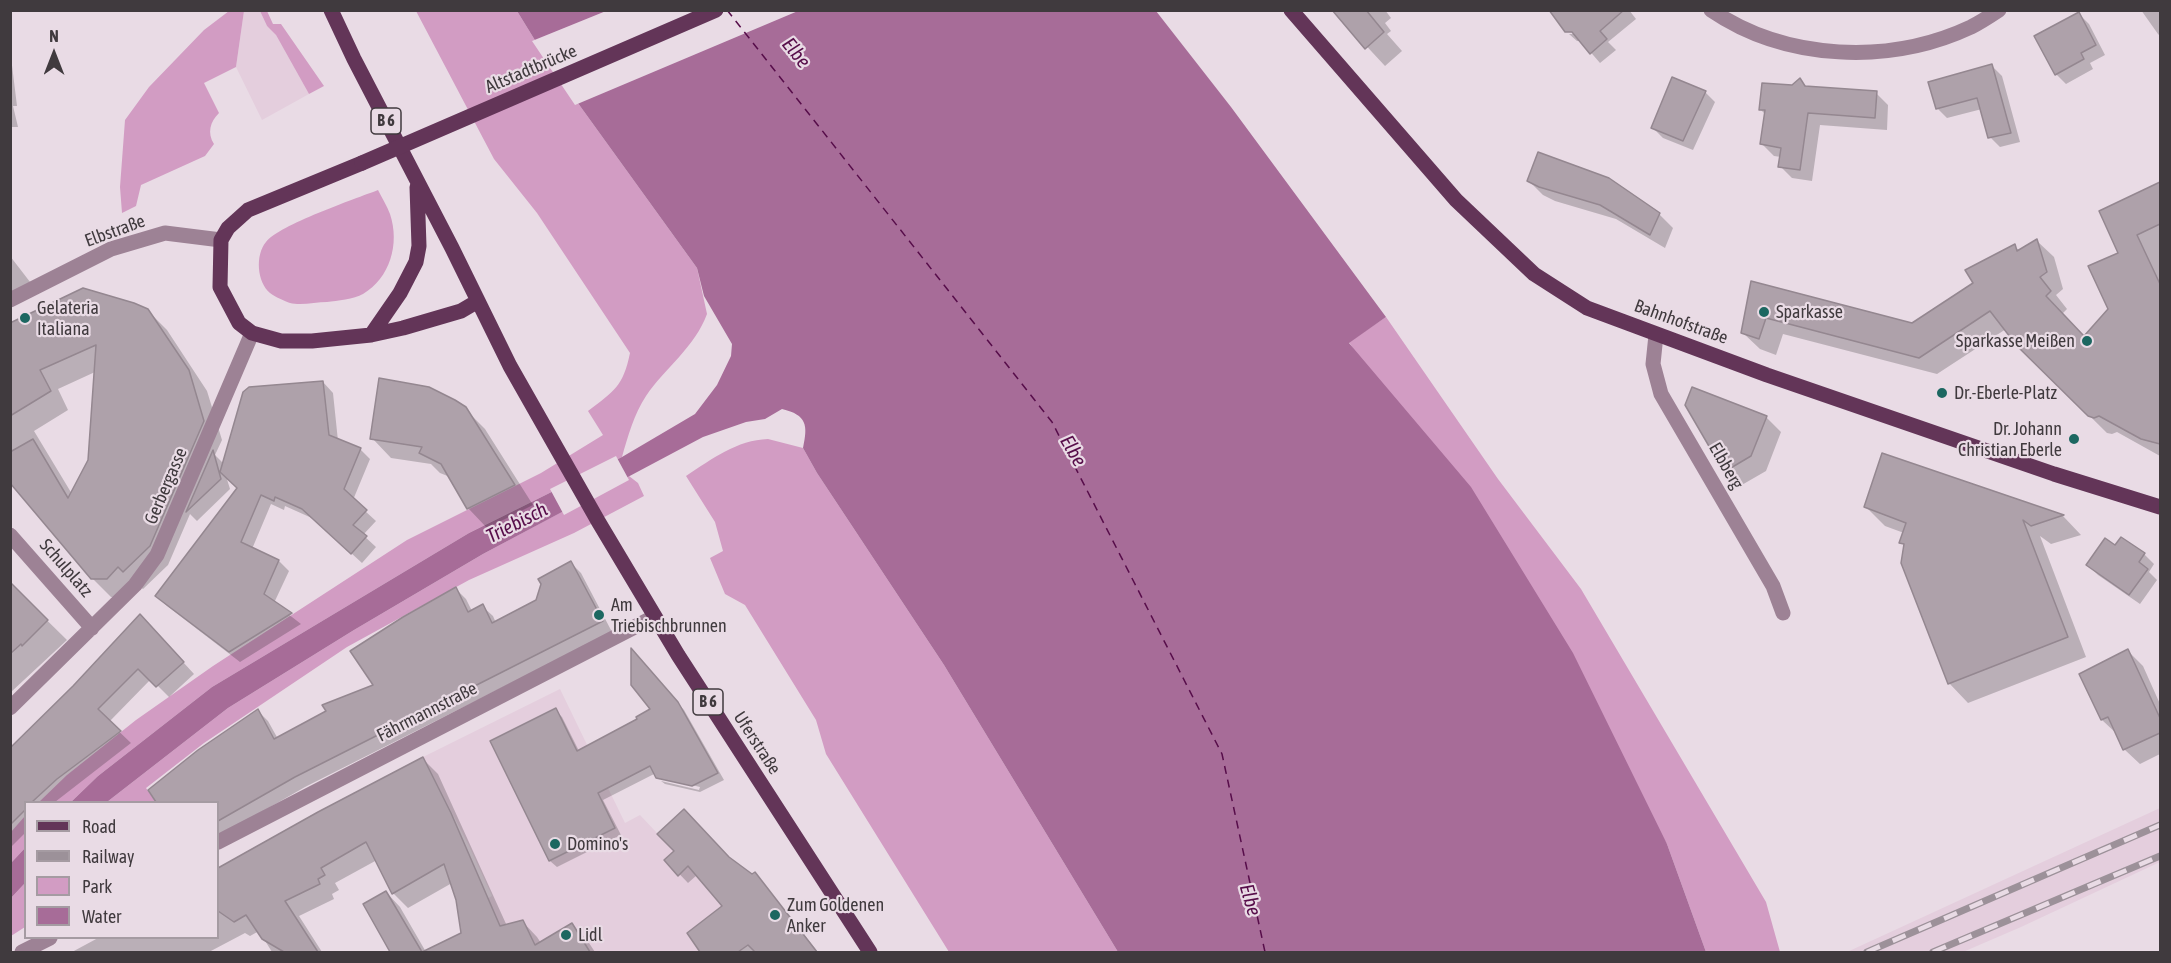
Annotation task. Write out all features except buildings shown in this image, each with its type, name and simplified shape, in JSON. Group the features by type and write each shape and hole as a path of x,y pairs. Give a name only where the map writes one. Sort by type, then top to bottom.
{"main road":[{"name":"B 6","path":"331,10 478,301"},
{"name":"Altstadtbrücke","path":"221,240 228,228 248,210 362,164 716,10"},
{"name":"Bahnhofstraße","path":"1291,10 1456,200 1534,274 1587,308 2032,466 2160,507"},
{"path":"371,334 400,292 416,262 419,246 418,184"},
{"path":"221,240 220,287 239,323 252,333 280,341 312,341 403,328 461,311 478,301"},
{"name":"Uferstraße","path":"478,301 510,366 654,617 870,952"}],"street":[{"path":"1711,10 1732,24 1783,44 1857,53 1918,45 1971,27 1999,10"},
{"name":"Elbstraße","path":"10,300 111,249 165,233 221,240"},
{"name":"Gerbergasse","path":"10,708 135,585 157,555 252,333"},
{"name":"Elbberg","path":"1656,334 1653,364 1661,394 1773,586 1783,613"},
{"name":"Schulplatz","path":"10,535 92,628"},
{"name":"Fährmannstraße","path":"219,841 654,617"},
{"path":"22,952 48,939"}],"shaded area":[{"path":"244,11 260,11 309,94 262,120 236,67"},
{"path":"560,689 625,823 640,815 674,851 664,860 678,875 688,866 722,906 687,933 700,952 491,952 480,902 492,896 423,757"},
{"path":"2160,808 2160,862 2021,927 1963,952 1847,952"}],"green space":[{"path":"229,11 244,11 236,67 204,83 219,113 210,128 214,144 205,156 141,185 136,206 122,213 120,187 125,120 149,87 204,30"},
{"path":"260,11 267,11 273,24 281,24 324,86 309,94"},
{"path":"416,11 517,11 549,63 697,268 707,314 695,337 642,403 622,457 469,533 212,687 98,776 72,801 40,801 67,775 136,720 213,666 407,540 541,473 603,435 588,411 616,387 624,374 630,353 537,213 494,159"},
{"path":"378,190 390,214 394,237 386,270 372,287 363,294 350,298 304,304 290,303 270,293 262,282 259,268 260,254 266,242 301,220"},
{"path":"1386,317 1498,479 1581,589 1766,902 1780,952 1706,952 1667,844 1349,342"},
{"path":"768,439 803,448 817,473 944,665 1118,952 949,952 826,754 816,720 745,605 725,594 710,558 723,551 715,522 686,476 735,447"},
{"path":"629,476 638,483 644,496 574,533 469,580 347,647 204,743 146,788 155,801 108,801 228,708 483,554"},
{"path":"24,817 24,849 11,863 11,832"},
{"path":"24,884 24,928 11,936 11,898"}],"water":[{"path":"517,11 1156,11 1231,107 1386,317 1349,343 1471,487 1573,653 1667,844 1706,952 1118,952 944,665 817,473 803,448 804,422 797,414 782,409 765,419 746,422 703,437 483,554 228,708 108,801 72,801 98,776 212,687 469,533 622,457 695,414 717,385 731,356 732,344 704,296 697,268 549,63"},
{"path":"24,849 24,884 11,898 11,863"}],"pier":[{"path":"606,11 798,11 575,105 532,41"},
{"path":"616,456 629,480 564,515 550,489"}],"ferry route":[{"path":"727,10 1052,422 1222,754 1265,952"}],"railway":[{"path":"1867,952 2160,825"},
{"path":"1933,952 2160,856"}],"place":[{"name":"Sparkasse","path":"1764,312"},
{"name":"Gelateria Italiana","path":"25,318"},
{"name":"Sparkasse Meißen","path":"2087,341"},
{"name":"Dr.-Eberle-Platz","path":"1942,393"},
{"name":"Dr. Johann Christian Eberle","path":"2074,439"},
{"name":"Am Triebischbrunnen","path":"599,615"},
{"name":"Domino's","path":"555,844"},
{"name":"Zum Goldenen Anker","path":"775,915"},
{"name":"Lidl","path":"566,935"}],"water label":[{"name":"Elbe","path":"796,53"},
{"name":"Elbe","path":"1073,451"},
{"name":"Triebisch","path":"517,523"},
{"name":"Elbe","path":"1250,900"}]}
